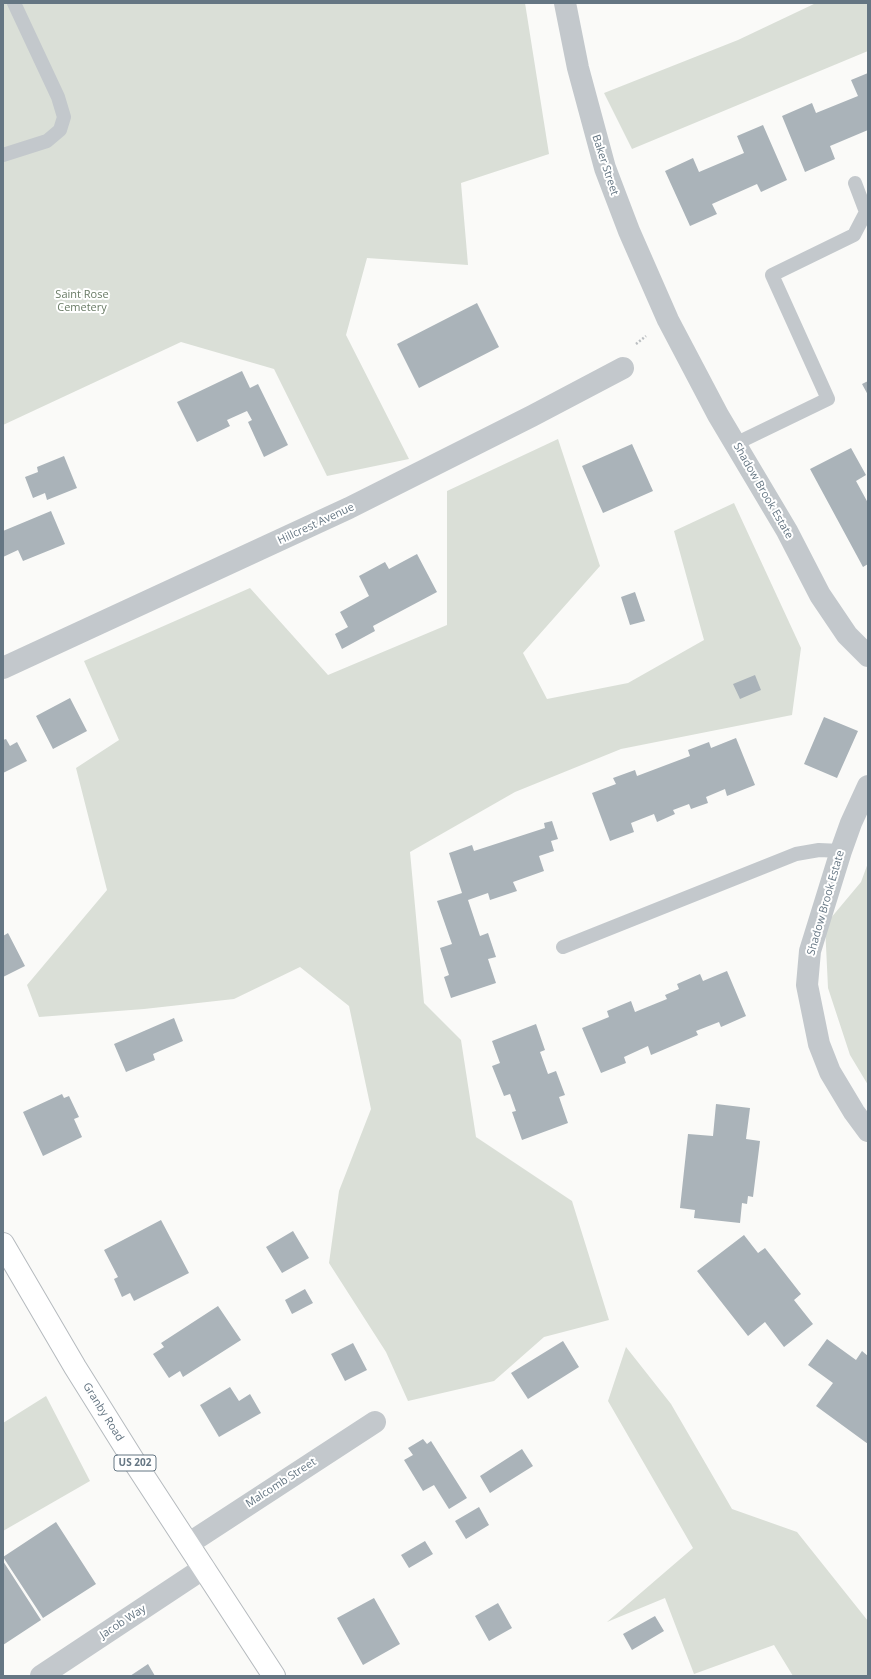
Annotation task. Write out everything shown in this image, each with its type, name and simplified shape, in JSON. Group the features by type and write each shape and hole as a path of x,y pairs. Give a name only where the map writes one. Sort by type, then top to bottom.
{"main road":[{"name":"Granby Road","path":"3,1244 75,1367 274,1676"}],"street":[{"name":"Baker Street","path":"565,3 579,75 605,168 628,231 668,320"},
{"name":"Shadow Brook Estate","path":"668,320 718,415 787,531 820,595 847,635 868,656"},
{"name":"Hillcrest Avenue","path":"3,668 349,508 532,416 623,368"},
{"name":"Shadow Brook Estate","path":"868,786 851,823 841,851 810,951 807,985 819,1044 830,1072 854,1112 868,1131"},
{"name":"Malcomb Street","path":"188,1544 375,1422"},
{"name":"Jacob Way","path":"41,1676 204,1568"}],"lane":[{"path":"3,155 47,141 60,130 64,117 58,97 14,3"},
{"path":"735,444 828,399 772,276 854,235 866,212 856,183"},
{"path":"563,947 796,854 819,850 841,851"}],"path":[{"path":"623,368 636,343 668,320"}],"green space":[{"name":"Saint Rose Cemetery","path":"3,3 525,3 549,154 461,183 468,265 367,258 346,335 409,459 327,476 274,369 181,342 3,425"},
{"path":"816,3 868,3 868,51 632,149 604,93 738,40"},
{"path":"558,439 600,566 523,653 547,699 628,683 704,640 674,531 734,503 801,648 792,715 621,749 515,792 410,852 424,1003 461,1040 476,1137 572,1201 609,1320 544,1337 494,1381 408,1401 386,1352 329,1263 339,1191 371,1109 349,1006 300,967 234,999 144,1009 39,1017 27,985 107,890 76,768 119,740 84,661 250,588 328,675 447,625 447,491"},
{"path":"868,863 868,1085 850,1055 828,988 825,925 861,882"},
{"path":"626,1347 671,1404 732,1509 797,1532 868,1621 868,1676 793,1676 774,1645 694,1674 665,1598 607,1622 693,1548 608,1401"},
{"path":"46,1396 90,1481 3,1531 3,1423"}],"building":[{"path":"868,73 868,130 830,146 835,159 805,172 782,116 812,103 816,113 858,96 851,80"},
{"path":"763,125 787,180 761,192 757,184 712,204 717,214 690,226 665,171 693,158 699,172 744,153 737,136"},
{"path":"477,303 499,347 419,388 397,344"},
{"path":"242,371 250,388 258,384 288,445 264,457 248,422 252,420 247,411 227,420 230,426 197,442 177,402"},
{"path":"868,381 868,395 862,384"},
{"path":"632,444 653,491 603,513 582,466"},
{"path":"851,448 866,475 856,481 868,503 868,564 863,567 810,469"},
{"path":"64,456 77,488 47,500 45,493 33,498 25,477 38,472 37,467"},
{"path":"51,511 65,544 23,561 18,550 3,557 3,531"},
{"path":"417,554 437,592 373,626 375,631 342,649 335,634 348,627 340,612 369,596 359,576 385,562 389,569"},
{"path":"635,592 645,621 630,625 621,597"},
{"path":"755,675 761,690 740,699 733,684"},
{"path":"70,698 87,731 53,749 36,716"},
{"path":"824,717 858,731 837,778 804,764"},
{"path":"736,738 755,785 727,796 725,789 706,797 708,803 691,809 689,804 673,810 675,814 657,822 654,814 631,823 634,832 610,841 592,793 616,784 613,778 635,770 637,776 690,756 688,750 709,742 711,748"},
{"path":"6,739 10,746 17,742 27,761 3,773 3,740"},
{"path":"552,821 558,839 551,841 554,851 539,856 544,871 513,882 517,891 490,900 488,893 468,900 480,936 488,933 496,957 488,959 496,983 451,998 444,977 449,975 440,948 452,944 437,901 462,893 449,853 472,845 474,851 545,828 544,823"},
{"path":"8,933 25,966 3,977 3,936"},
{"path":"727,971 746,1016 721,1027 719,1022 696,1031 698,1035 651,1055 648,1046 624,1057 626,1063 601,1073 582,1028 609,1017 607,1011 631,1001 635,1012 667,999 665,995 679,989 677,984 700,974 703,981"},
{"path":"174,1018 183,1041 153,1054 155,1060 126,1072 114,1044"},
{"path":"536,1024 545,1050 540,1052 548,1074 556,1071 565,1095 559,1097 568,1123 522,1140 512,1112 516,1111 510,1094 504,1096 492,1066 500,1063 492,1041"},
{"path":"62,1094 64,1098 69,1096 79,1117 74,1119 82,1137 43,1156 23,1112"},
{"path":"716,1104 750,1108 746,1139 760,1141 753,1197 748,1196 747,1204 742,1203 740,1223 694,1218 695,1210 680,1208 688,1134 713,1136"},
{"path":"161,1220 189,1273 134,1301 130,1293 122,1297 114,1279 118,1277 104,1250"},
{"path":"293,1231 309,1258 282,1273 266,1247"},
{"path":"744,1235 758,1253 765,1248 801,1294 794,1300 813,1324 784,1347 765,1322 748,1336 697,1271"},
{"path":"305,1289 313,1303 292,1314 285,1300"},
{"path":"218,1306 241,1340 183,1377 180,1371 169,1378 153,1354 164,1347 161,1343"},
{"path":"827,1339 856,1360 862,1351 868,1356 868,1444 816,1406 833,1383 808,1365"},
{"path":"563,1341 579,1367 528,1399 511,1373"},
{"path":"353,1343 367,1370 345,1381 331,1354"},
{"path":"230,1387 239,1401 250,1394 261,1413 219,1437 200,1405"},
{"path":"423,1439 427,1444 431,1441 467,1498 449,1509 434,1485 423,1491 404,1460 413,1455 408,1448"},
{"path":"522,1449 533,1466 490,1493 480,1476"},
{"path":"479,1507 489,1525 466,1539 455,1521"},
{"path":"56,1522 96,1584 43,1618 3,1557"},
{"path":"425,1541 433,1554 409,1568 401,1555"},
{"path":"3,1561 41,1620 3,1645"},
{"path":"374,1598 400,1644 363,1665 337,1618"},
{"path":"498,1603 512,1628 489,1641 475,1616"},
{"path":"655,1616 664,1631 632,1650 623,1634"},
{"path":"148,1664 155,1676 130,1676"}]}
